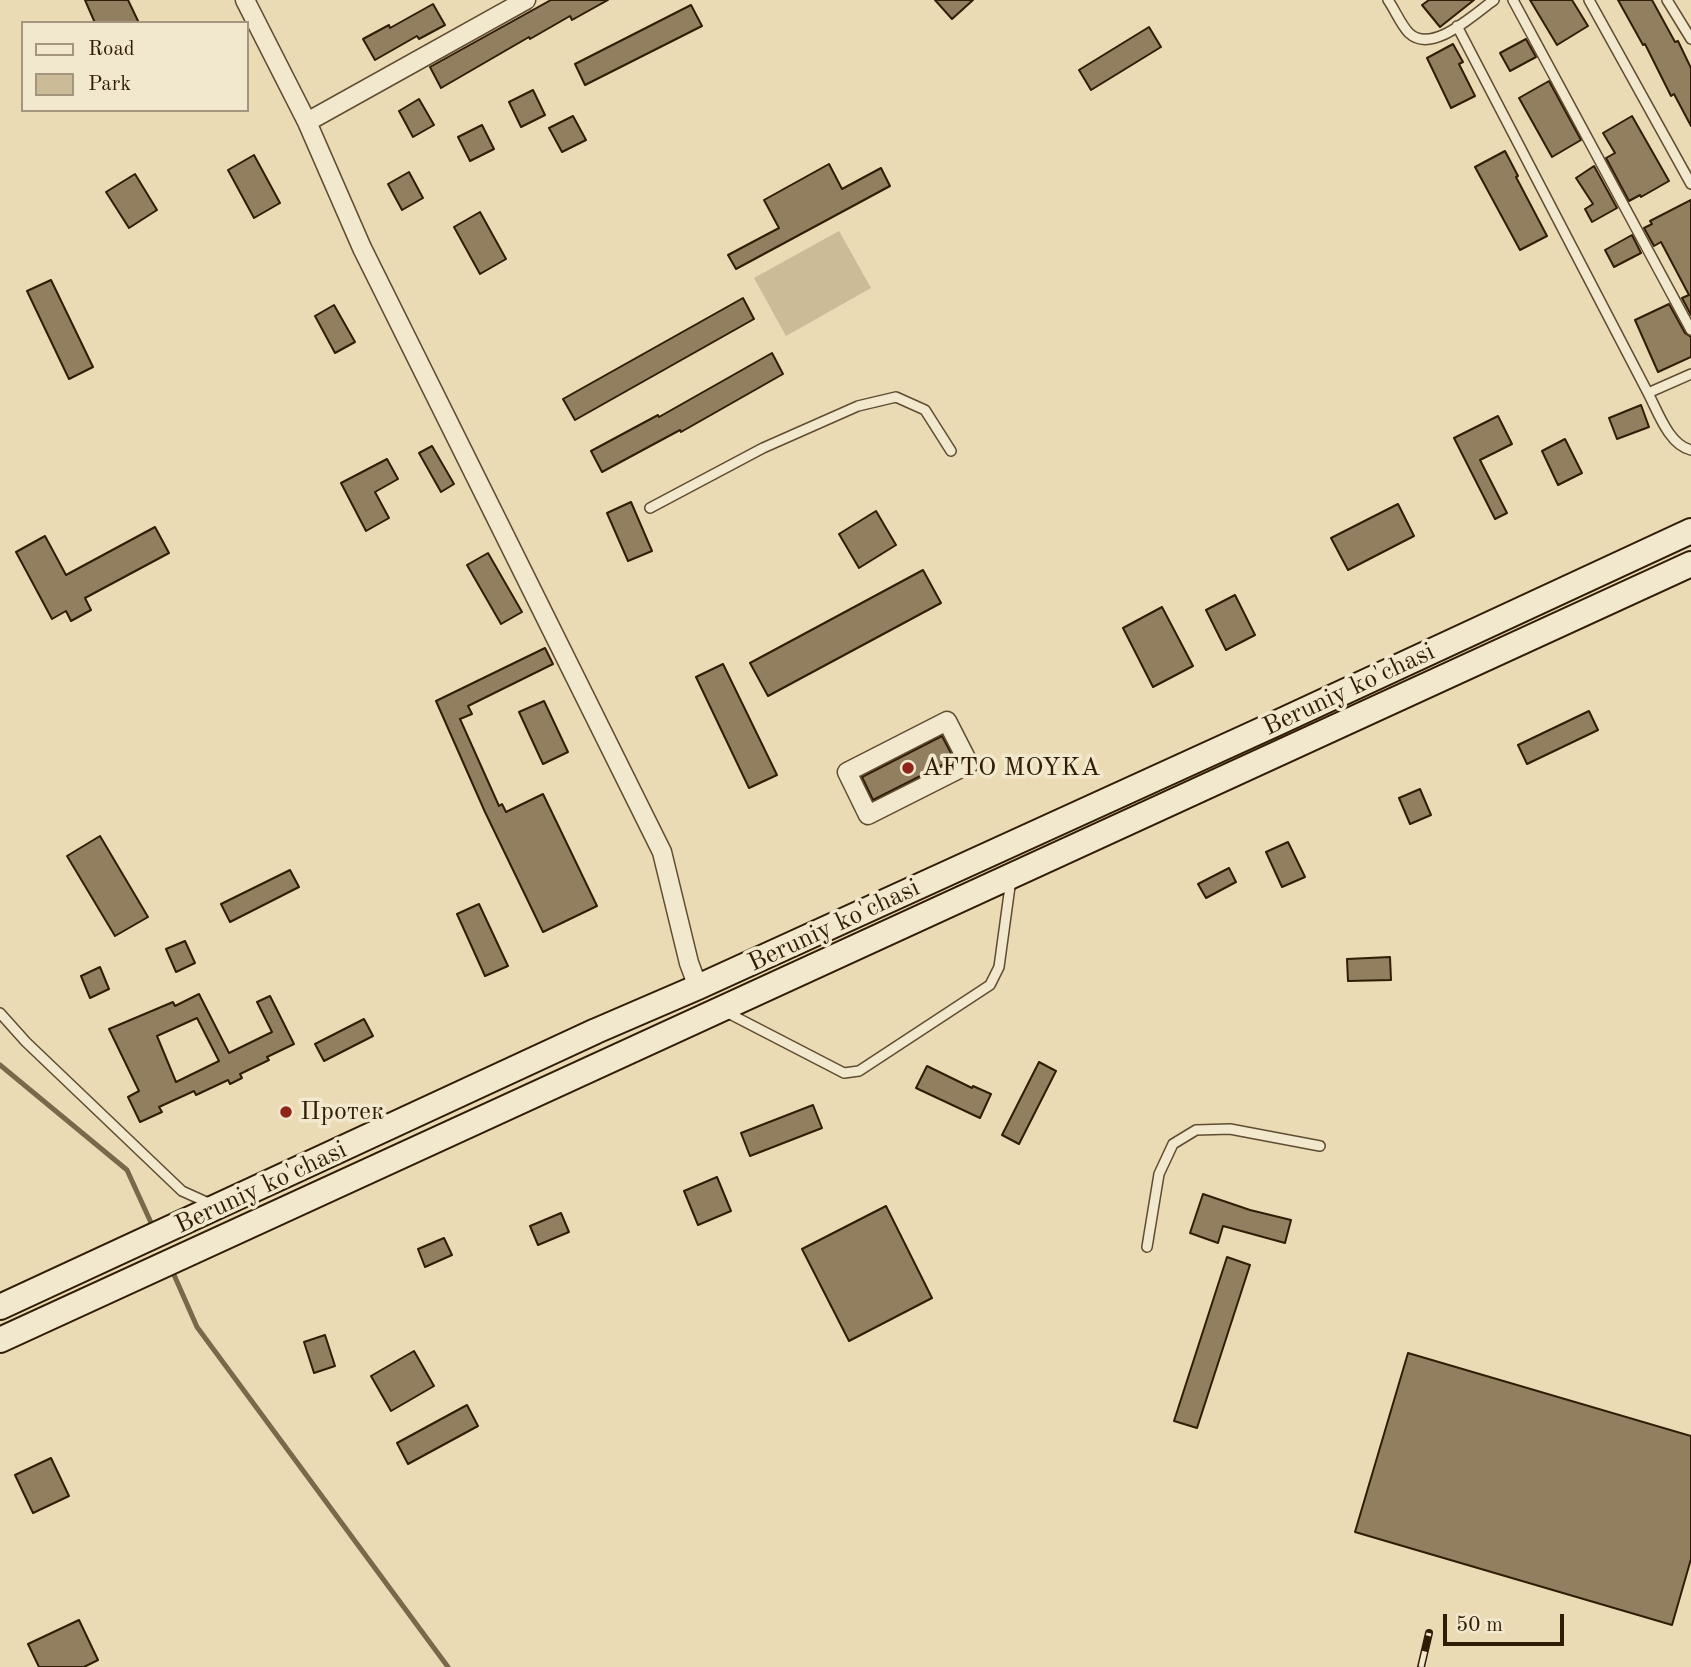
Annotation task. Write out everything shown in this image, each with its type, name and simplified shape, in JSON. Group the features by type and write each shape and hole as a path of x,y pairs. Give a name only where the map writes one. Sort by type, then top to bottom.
{"main road":[{"name":"Beruniy ko'chasi","path":"0,1307 596,1031 1050,827 1691,531"},
{"name":"Beruniy ko'chasi","path":"0,1340 1691,564"},
{"path":"1050,827 1063,854"},
{"path":"372,1135 385,1164"}],"street":[{"path":"245,0 307,122 362,248 662,852 689,963 698,987"},
{"path":"307,122 526,0"},
{"path":"947,721 969,764 868,815 846,772 947,721"}],"lane":[{"path":"1388,0 1409,33 1422,41 1437,39 1494,0"},
{"path":"1513,0 1691,330"},
{"path":"1589,0 1691,184"},
{"path":"1667,0 1691,39"},
{"path":"1457,26 1648,393 1673,438 1681,448 1691,450"},
{"path":"1648,393 1691,374"},
{"path":"650,508 764,448 858,406 896,397 925,410 951,451"},
{"path":"722,1010 758,1026 844,1073 859,1071 990,985 999,967 1011,878"},
{"path":"0,1013 26,1042 182,1191 212,1210"},
{"path":"1147,1247 1159,1174 1173,1144 1196,1130 1230,1129 1320,1146"}],"green space":[{"path":"839,231 871,288 786,336 754,278"}],"building":[{"path":"85,0 128,0 138,21 94,21"},
{"path":"551,0 608,0 572,20 570,16 530,39 529,37 441,88 430,67"},
{"path":"935,0 973,0 952,19"},
{"path":"1429,0 1474,0 1440,27 1422,5"},
{"path":"1530,0 1572,0 1588,26 1557,45"},
{"path":"1618,0 1652,0 1675,42 1678,41 1691,68 1691,126 1674,94 1671,96 1645,44 1643,45"},
{"path":"433,4 445,25 419,39 417,36 375,60 363,39 389,25 390,28"},
{"path":"691,5 702,26 585,85 575,64"},
{"path":"1149,27 1161,47 1091,90 1079,70"},
{"path":"1526,39 1536,57 1510,71 1500,53"},
{"path":"1453,44 1463,62 1459,64 1475,96 1451,108 1427,58"},
{"path":"1549,81 1581,140 1552,157 1519,98"},
{"path":"533,90 545,115 521,127 509,102"},
{"path":"419,99 434,125 413,137 399,111"},
{"path":"573,116 586,140 562,152 549,128"},
{"path":"1632,116 1669,181 1629,201 1606,158 1615,153 1603,133"},
{"path":"482,125 494,149 470,161 458,137"},
{"path":"1505,151 1547,236 1520,250 1475,167"},
{"path":"254,155 280,203 254,218 228,170"},
{"path":"829,164 842,189 881,168 890,186 736,269 728,255 779,228 764,200"},
{"path":"1594,166 1617,208 1592,222 1585,209 1593,204 1576,178"},
{"path":"409,172 423,198 402,210 388,184"},
{"path":"135,174 157,210 129,228 106,192"},
{"path":"1691,200 1691,315 1682,298 1689,295 1661,242 1654,246 1644,228 1652,224 1650,221"},
{"path":"480,212 506,259 480,274 454,227"},
{"path":"1632,235 1641,253 1614,267 1605,250"},
{"path":"51,280 93,367 69,379 27,291"},
{"path":"743,298 754,319 575,420 563,399"},
{"path":"1669,304 1685,333 1691,337 1691,357 1658,372 1635,320"},
{"path":"334,305 355,342 335,353 315,316"},
{"path":"772,353 783,374 681,432 680,430 602,472 591,451 658,415 659,417"},
{"path":"1641,405 1649,427 1617,439 1609,418"},
{"path":"1498,416 1512,444 1480,460 1507,513 1495,519 1454,438"},
{"path":"1565,439 1582,473 1558,485 1542,451"},
{"path":"432,446 454,484 441,492 419,453"},
{"path":"387,459 398,479 375,492 389,518 366,531 341,483"},
{"path":"631,502 652,551 628,561 607,513"},
{"path":"1398,504 1414,536 1348,570 1331,538"},
{"path":"876,511 896,545 859,568 839,534"},
{"path":"155,527 169,553 85,598 91,610 71,621 66,611 52,619 16,552 45,536 66,575"},
{"path":"488,553 522,612 501,624 467,565"},
{"path":"923,570 941,603 768,696 750,663"},
{"path":"1235,595 1255,635 1226,650 1206,610"},
{"path":"1162,607 1193,666 1153,687 1123,628"},
{"path":"545,648 553,664 468,706 472,714 460,719 499,806 502,804 506,812 543,794 597,906 543,932 485,812 436,701"},
{"path":"723,664 777,775 749,788 696,677"},
{"path":"544,701 568,752 543,764 519,712"},
{"path":"1589,711 1598,730 1527,764 1518,745"},
{"path":"942,736 954,759 873,800 862,777"},
{"path":"1420,789 1431,815 1410,824 1399,798"},
{"path":"100,836 148,917 115,936 67,856"},
{"path":"1288,842 1305,877 1282,887 1266,852"},
{"path":"1229,868 1236,882 1206,898 1198,884"},
{"path":"290,870 299,887 230,922 221,904"},
{"path":"479,904 508,966 485,976 457,914"},
{"path":"185,941 195,963 176,972 166,949"},
{"path":"1390,957 1391,980 1348,981 1347,959"},
{"path":"100,967 109,989 90,998 81,976"},
{"path":"199,994 229,1053 272,1032 257,1002 270,996 294,1044 240,1074 242,1078 230,1084 228,1080 196,1095 194,1091 159,1107 162,1112 140,1122 128,1097 139,1091 109,1029 173,1002 175,1006","holes":["197,1018 219,1061 176,1082 157,1036"]},
{"path":"364,1019 373,1036 324,1061 315,1044"},
{"path":"1039,1062 1056,1071 1019,1144 1002,1135"},
{"path":"927,1066 972,1088 973,1086 991,1094 980,1118 916,1088"},
{"path":"813,1105 822,1128 750,1156 741,1133"},
{"path":"717,1177 731,1211 698,1225 684,1191"},
{"path":"1203,1194 1291,1220 1285,1243 1223,1226 1218,1243 1190,1233"},
{"path":"886,1206 932,1298 849,1341 802,1249"},
{"path":"561,1213 569,1232 538,1245 530,1226"},
{"path":"444,1238 452,1255 425,1267 418,1249"},
{"path":"1227,1257 1250,1265 1197,1428 1174,1421"},
{"path":"325,1335 335,1366 314,1373 304,1342"},
{"path":"414,1351 434,1386 391,1411 371,1376"},
{"path":"1408,1353 1691,1436 1691,1559 1672,1625 1355,1532"},
{"path":"467,1405 478,1426 408,1464 397,1443"},
{"path":"51,1458 69,1496 33,1513 15,1475"},
{"path":"79,1620 98,1660 84,1667 39,1667 28,1644"}],"waterway":[{"path":"0,1065 127,1170 153,1227"},
{"path":"171,1268 197,1327 448,1667"}],"railway":[{"path":"1421,1667 1429,1633"}],"place":[{"name":"AFTO MOYKA","path":"908,768"},
{"name":"Протек","path":"286,1112"}]}
